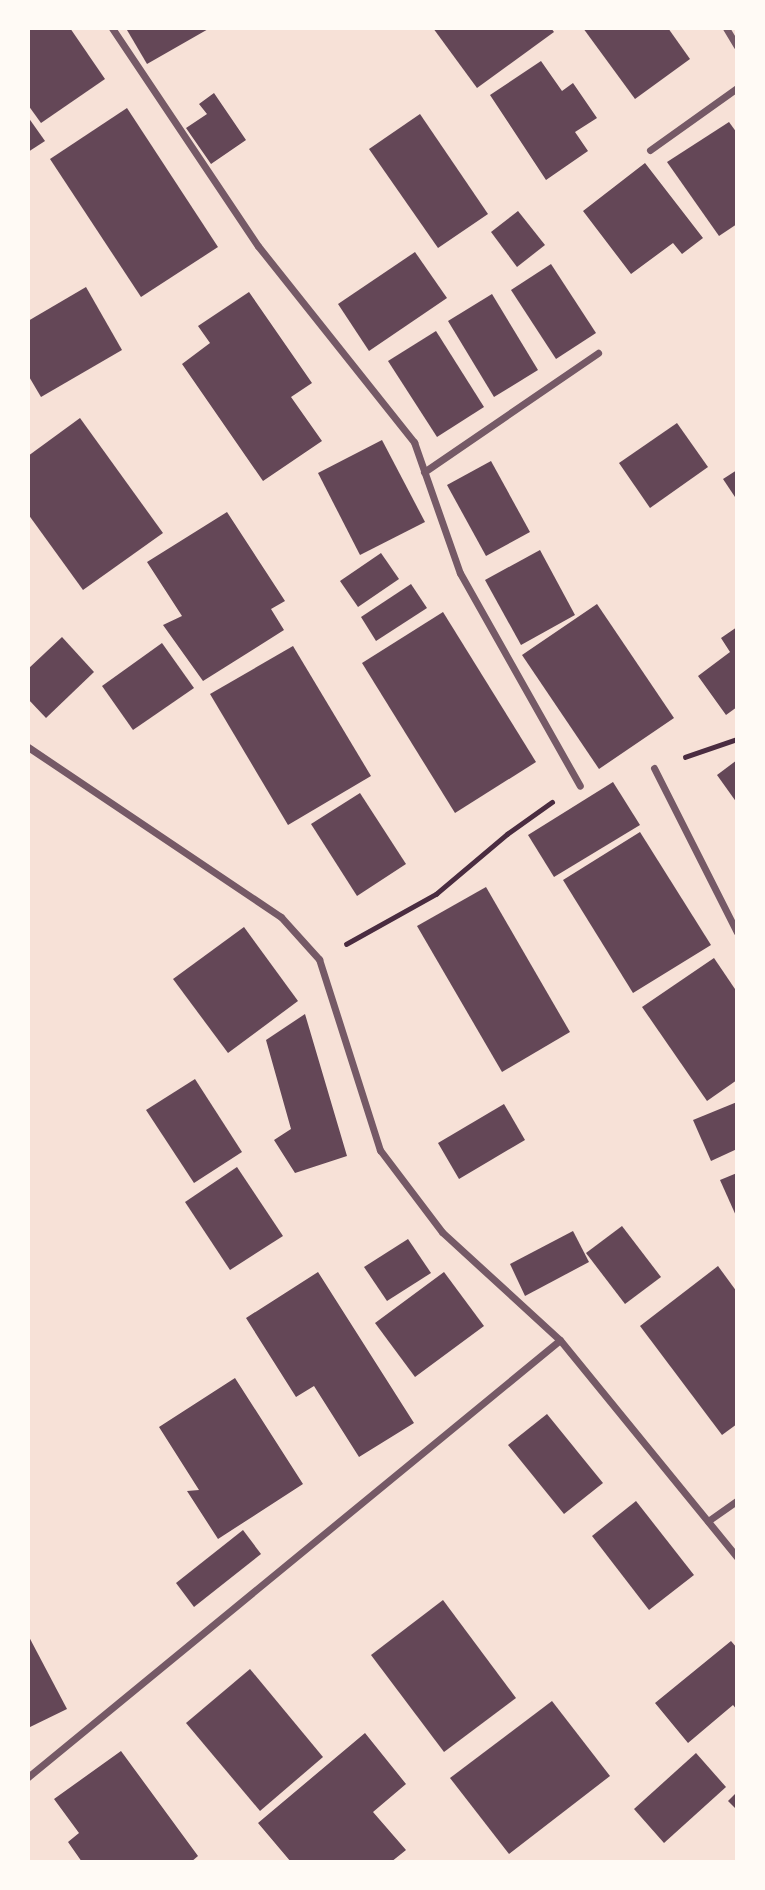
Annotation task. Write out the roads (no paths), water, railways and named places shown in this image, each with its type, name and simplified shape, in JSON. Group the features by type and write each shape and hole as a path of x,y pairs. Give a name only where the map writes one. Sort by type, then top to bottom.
{"street":[{"path":"112,28 258,246 414,442 460,573 580,786"},
{"path":"726,28 737,46"},
{"path":"650,150 737,88"},
{"path":"424,472 598,353"},
{"path":"28,747 281,916 319,959 380,1150 442,1232 560,1340 737,1557"},
{"path":"654,768 737,932"},
{"path":"28,1777 560,1340"},
{"path":"708,1521 737,1501"}]}
